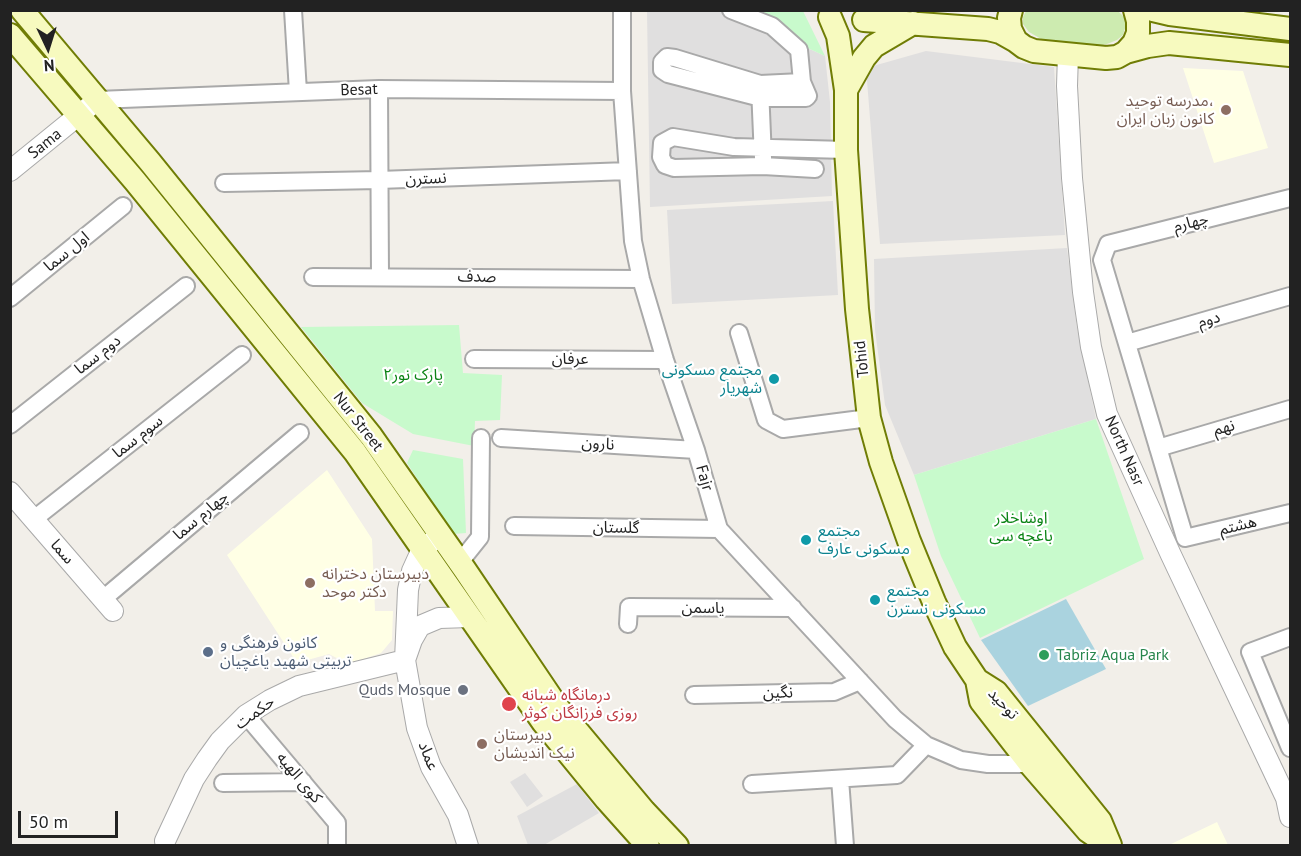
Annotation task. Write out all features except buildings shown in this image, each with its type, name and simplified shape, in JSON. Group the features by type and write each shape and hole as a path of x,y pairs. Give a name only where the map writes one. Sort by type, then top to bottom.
{"main road":[{"path":"1011,10 1010,29 1016,41"},
{"path":"1126,52 1134,43 1138,33 1135,10"},
{"path":"1153,10 1170,15 1290,29"},
{"name":"Nur Street","path":"29,13 370,436 460,562 558,708 677,846"},
{"path":"829,14 836,23 843,26 862,19 988,29 999,32 1034,51 1106,58 1117,57 1148,46 1169,43 1290,55"},
{"name":"Tohid","path":"829,14 838,36 846,90 846,150 857,309 869,418 901,520 930,592 955,647 977,680"},
{"path":"846,90 862,19"},
{"path":"846,90 864,58 874,46 913,23"},
{"name":"Nur Street","path":"13,42 139,186 355,452 543,722 648,846"},
{"name":"توحید","path":"977,680 996,692 1037,758 1100,821 1110,845"}],"street":[{"path":"293,10 298,92"},
{"name":"Fajr","path":"622,10 622,91 633,240 641,279 665,360 696,450 719,529 895,719 926,745 961,760 988,764 1037,758"},
{"path":"731,10 772,26 799,50 802,82 760,91 668,74 662,70 662,62 667,57 675,58 760,91"},
{"name":"North Nasr","path":"1068,54 1067,86 1072,178 1083,292 1091,347 1107,414 1286,798 1290,817"},
{"path":"379,89 380,276"},
{"name":"Besat","path":"97,100 379,89 622,91"},
{"path":"760,91 763,166"},
{"name":"Sama","path":"10,171 97,100"},
{"path":"815,169 763,166 674,168 665,165 661,157 662,142 672,137 734,147 846,150"},
{"name":"نسترن","path":"224,183 628,171"},
{"name":"چهارم","path":"1127,343 1102,260 1108,244 1290,198"},
{"name":"اول سما","path":"10,298 123,206"},
{"name":"صدف","path":"313,277 641,279"},
{"name":"دوم سما","path":"10,425 186,286"},
{"name":"دوم","path":"1127,343 1290,296"},
{"path":"739,333 766,420 783,429 869,418"},
{"path":"1127,343 1158,448"},
{"name":"سوم سما","path":"33,519 242,355"},
{"name":"عرفان","path":"474,359 665,360"},
{"name":"نهم","path":"1158,448 1290,409"},
{"name":"چهارم سما","path":"108,605 300,433"},
{"path":"460,562 480,537 481,438"},
{"name":"نارون","path":"501,438 696,450"},
{"name":"هشتم","path":"1158,448 1185,538 1290,513"},
{"name":"سما","path":"10,492 108,605"},
{"name":"گلستان","path":"514,526 719,529"},
{"path":"405,660 408,590 412,571 422,549 441,536"},
{"name":"یاسمن","path":"628,624 629,607 794,608"},
{"path":"405,660 420,626 439,618 470,617"},
{"path":"1290,637 1250,652 1290,748"},
{"name":"حکمت","path":"161,844 194,779 207,759 220,741 246,715 299,686 405,660"},
{"name":"عماد","path":"405,660 417,728 431,767 458,815 468,846"},
{"name":"نگین","path":"694,695 834,692 860,681"},
{"name":"کوی الهیه","path":"246,715 337,823 337,846"},
{"path":"752,784 897,775 926,745"},
{"path":"840,779 845,846"},
{"path":"223,783 303,782"}],"shaded area":[{"path":"647,11 726,11 825,56 830,102 832,196 650,207"},
{"path":"926,51 1054,67 1065,235 880,244 866,68"},
{"name":"مدرسه توحید، کانون زبان ایران","path":"1183,68 1243,71 1268,148 1214,163"},
{"path":"833,201 838,295 672,304 667,210"},
{"path":"1067,248 1077,328 1096,419 914,475 885,405 875,330 874,259"},
{"name":"دبیرستان دخترانه دکتر موحد","path":"327,470 372,539 375,611 393,611 392,640 381,653 348,664 329,654 297,663 227,555"},
{"path":"525,773 543,796 527,807 510,782"},
{"path":"577,784 599,813 544,845 528,845 517,816"},
{"path":"1217,822 1228,845 1169,845"}],"green space":[{"path":"748,11 803,11 825,56 801,45"},
{"path":"1026,11 1118,11 1124,17 1126,25 1123,35 1107,44 1095,47 1060,45 1043,40 1029,32 1023,24"},
{"name":"پارک نور۲","path":"459,325 463,373 502,375 500,420 475,421 474,446 413,434 362,403 301,327"},
{"name":"اوشاخلار باغچه سی","path":"1096,419 1144,559 980,638 941,556 914,475"},
{"path":"413,450 463,459 466,533 453,534 407,463"}],"water":[{"name":"Tabriz Aqua Park","path":"1066,599 1106,669 1028,706 981,640"}],"place":[{"name":"مدرسه توحید، کانون زبان ایران","path":"1226,110"},
{"name":"مجتمع مسکونی شهریار","path":"774,379"},
{"name":"مجتمع مسکونی عارف","path":"806,540"},
{"name":"دبیرستان دخترانه دکتر موحد","path":"310,583"},
{"name":"مجتمع مسکونی نسترن","path":"875,600"},
{"name":"کانون فرهنگی و تربیتی شهید یاغچیان","path":"208,652"},
{"name":"Tabriz Aqua Park","path":"1044,655"},
{"name":"Quds Mosque","path":"463,690"},
{"name":"درمانگاه شبانه روزی فرزانگان کوثر","path":"509,704"},
{"name":"دبیرستان نیک اندیشان","path":"482,744"}]}
